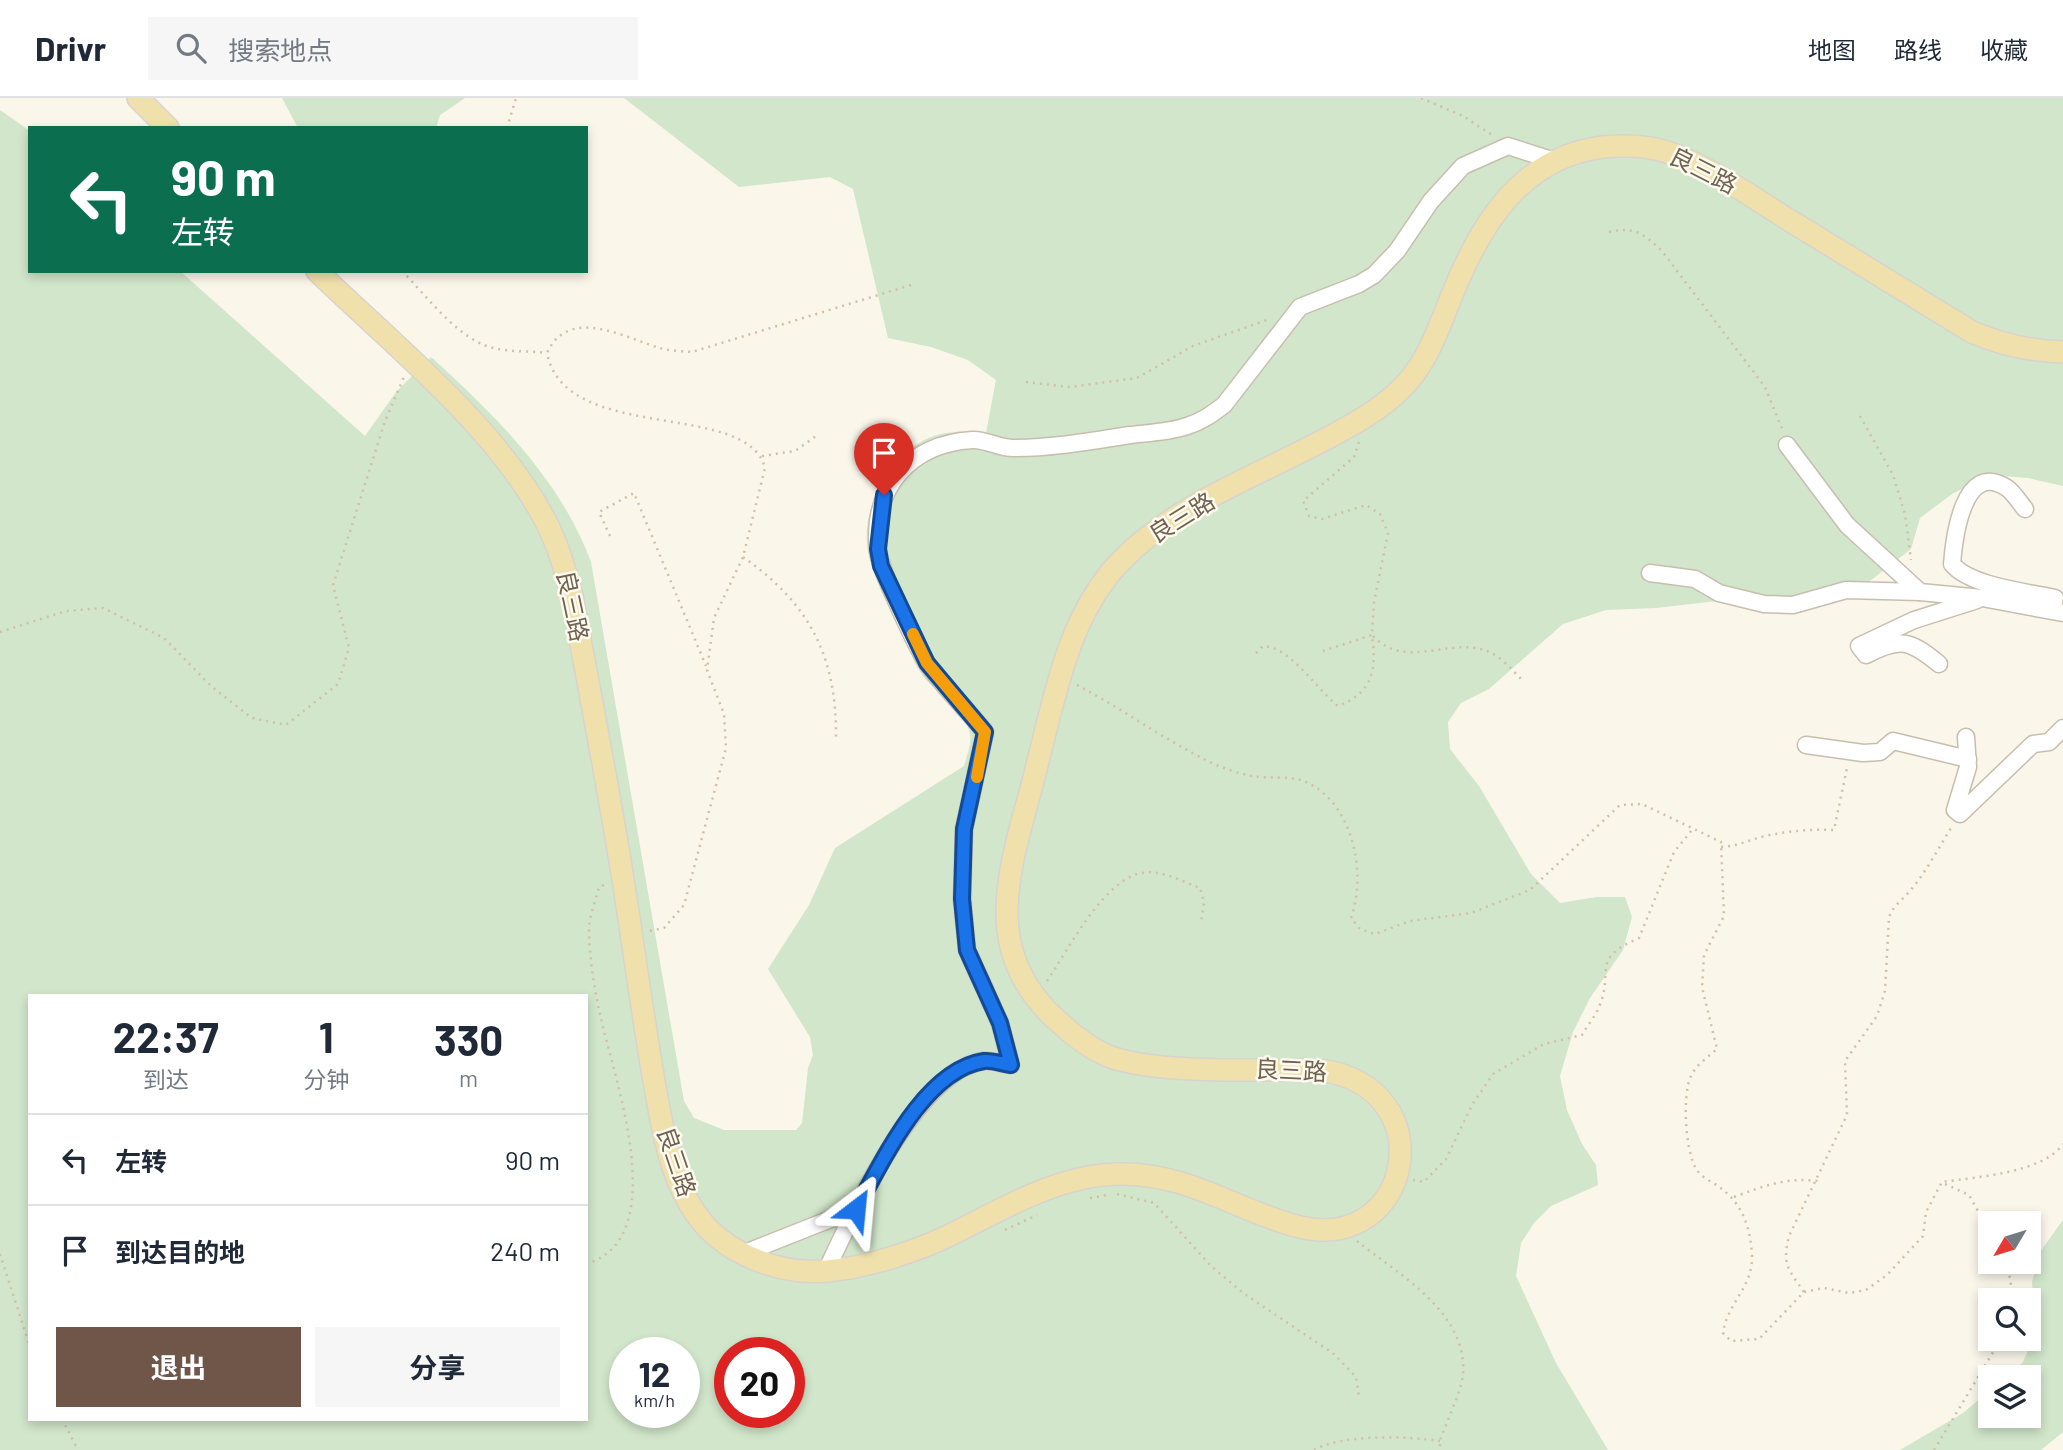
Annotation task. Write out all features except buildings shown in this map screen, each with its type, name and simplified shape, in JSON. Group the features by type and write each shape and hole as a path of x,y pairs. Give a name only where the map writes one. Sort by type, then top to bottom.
{"main road":[{"path":"138,98 167,126"},
{"name":"良三路","path":"319,273 452,401 521,482 545,520 562,559 572,596 623,876 629,934 662,1123 674,1171 695,1213 718,1237 742,1254 770,1265 826,1271 907,1253 1038,1192 1079,1180 1120,1174 1180,1182 1303,1228 1340,1228 1362,1221 1399,1178 1400,1142 1390,1110 1365,1083 1342,1073 1321,1070 1154,1066 1107,1056 1065,1029 1035,999 1019,971 1008,930 1010,877 1061,677 1076,630 1092,599 1119,563 1151,534 1199,505 1365,419 1413,375 1433,343 1471,252 1496,209 1529,174 1555,161 1596,148 1628,145 1662,150 1726,181 1972,332 2022,349 2063,352"}],"street":[{"path":"826,1271 856,1209 886,1157 935,1087 956,1071 985,1061 1011,1065 1000,1023 967,950 962,899 964,829 985,732 927,663 881,566 878,549 884,495 908,462 948,444 975,440 1010,448 1052,447 1186,427 1208,417 1224,405 1300,307 1359,284 1374,275 1397,251 1431,201 1463,166 1508,146 1555,161"},
{"path":"1787,444 1847,525 1920,592"},
{"path":"1650,573 1695,579 1719,593 1764,604 1793,605 1846,590 1920,592 1982,598 2058,611 2055,598 1976,580 1959,573 1952,564 1962,503 1979,485 1990,483 2006,488 2025,509"},
{"path":"1939,664 1919,647 1904,642 1888,643 1866,655 1859,646 1914,620 1982,598"},
{"path":"1966,737 1968,760 1955,810 1960,814 2034,744 2049,742 2063,728"},
{"path":"1806,745 1849,751 1880,751 1893,741 1968,760"},
{"path":"742,1254 856,1209"}],"path":[{"path":"508,126 516,98"},
{"path":"1421,98 1463,116 1508,146"},
{"path":"1609,232 1621,229 1641,231 1662,251 1765,387 1787,444"},
{"path":"404,273 456,325 482,343 497,349 547,353"},
{"path":"547,353 561,335 588,326 664,350 692,352 911,285"},
{"path":"1027,382 1070,387 1138,378 1193,346 1268,320"},
{"path":"547,353 550,366 560,379 595,405 721,432 751,445 761,456 765,468 743,557 714,618 707,670"},
{"path":"0,632 66,611 103,608 164,638 212,687 252,718 286,725 338,684 349,648 333,585 385,421 411,362"},
{"path":"1860,416 1893,475 1920,592"},
{"path":"1256,653 1263,646 1274,646 1292,658 1318,690 1338,706 1355,699 1372,676 1375,659 1372,635 1374,602 1388,533 1380,514 1366,505 1322,519 1309,516 1303,500 1354,457 1365,419"},
{"path":"761,456 795,451 816,436"},
{"path":"610,536 599,512 634,493 724,714 726,748 684,905 664,929 629,934"},
{"path":"743,557 784,589 825,654 836,707 836,739"},
{"path":"1323,651 1372,635"},
{"path":"1372,635 1383,648 1404,653 1468,647 1495,654 1523,681"},
{"path":"1061,677 1121,708 1203,759 1250,776 1304,781 1329,799 1347,827 1358,869 1357,901 1351,918 1360,929 1375,934 1410,921 1471,913 1530,890 1620,804 1642,804 1721,842 1724,916 1704,954 1702,987 1717,1049 1690,1077 1686,1104 1689,1147 1697,1171 1734,1197 1747,1224 1752,1255 1749,1281 1725,1322 1723,1333 1731,1341 1759,1339 1804,1292 1824,1288 1849,1293 1866,1290 1887,1275 1923,1236 1926,1212 1942,1182"},
{"path":"1721,847 1742,846 1762,836 1786,832 1834,830 1849,751"},
{"path":"1804,1292 1785,1265 1785,1253 1789,1236 1818,1181 1847,1115 1845,1061 1877,1016 1885,991 1889,917 1893,907 1909,892 1960,814"},
{"path":"1399,1178 1424,1182 1446,1159 1472,1105 1493,1074 1544,1044 1582,1035 1600,1006 1605,966 1615,948 1639,938 1674,852 1693,829"},
{"path":"1035,999 1091,916 1120,880 1144,872 1163,874 1200,888 1204,902 1201,924"},
{"path":"588,1263 608,1251 621,1237 632,1212 625,1109 599,1013 589,928 599,887 623,876"},
{"path":"1942,1182 2035,1165 2058,1152 2063,1144"},
{"path":"1734,1197 1770,1183 1799,1179 1818,1181"},
{"path":"1942,1182 1969,1195 1978,1211"},
{"path":"1090,1198 1115,1194 1154,1203 1211,1266 1243,1293 1334,1354 1356,1377 1359,1397"},
{"path":"999,1233 1042,1213"},
{"path":"1340,1228 1391,1267 1442,1312 1457,1336 1462,1375 1440,1441 1440,1450"},
{"path":"0,1254 28,1341"},
{"path":"1934,1450 1994,1351"},
{"path":"63,1421 78,1450"},
{"path":"1314,1450 1331,1440 1388,1439 1404,1435 1440,1441"}],"green space":[{"path":"282,98 465,98 440,115 437,126 297,126"},
{"path":"624,98 2063,98 2063,486 2028,478 1989,475 1952,494 1920,518 1911,549 1857,591 1813,602 1752,597 1656,608 1606,610 1563,624 1489,689 1461,703 1448,722 1450,749 1479,786 1531,874 1560,903 1597,897 1625,897 1632,917 1623,950 1590,998 1573,1032 1560,1076 1567,1110 1582,1144 1596,1165 1598,1185 1551,1206 1534,1223 1521,1243 1516,1276 1556,1363 1608,1450 0,1450 0,110 28,130 28,273 182,273 365,436 396,392 431,357 501,425 544,476 578,532 591,562 684,1101 694,1118 724,1130 796,1130 802,1123 808,1068 813,1055 810,1037 768,969 809,905 835,848 964,766 970,743 969,730 960,714 918,668 872,567 867,535 869,518 881,482 902,456 934,436 957,432 986,433 996,380 968,360 931,347 888,338 853,189 830,177 739,187"},
{"path":"2063,1220 2063,1432 2041,1450 1900,1450 1963,1413 1978,1400 1978,1428 2041,1428 2041,1365 2019,1365 2028,1351 2041,1351 2041,1288 2032,1288 2032,1282 2034,1274 2041,1274 2041,1251"}],"slow traffic":[{"path":"913,634 927,663 985,732 977,777"}],"route":[{"path":"856,1209 886,1157 935,1087 956,1071 985,1061 1011,1065 1000,1023 967,950 962,899 964,829 985,732 927,663 881,566 878,549 884,495"}]}
